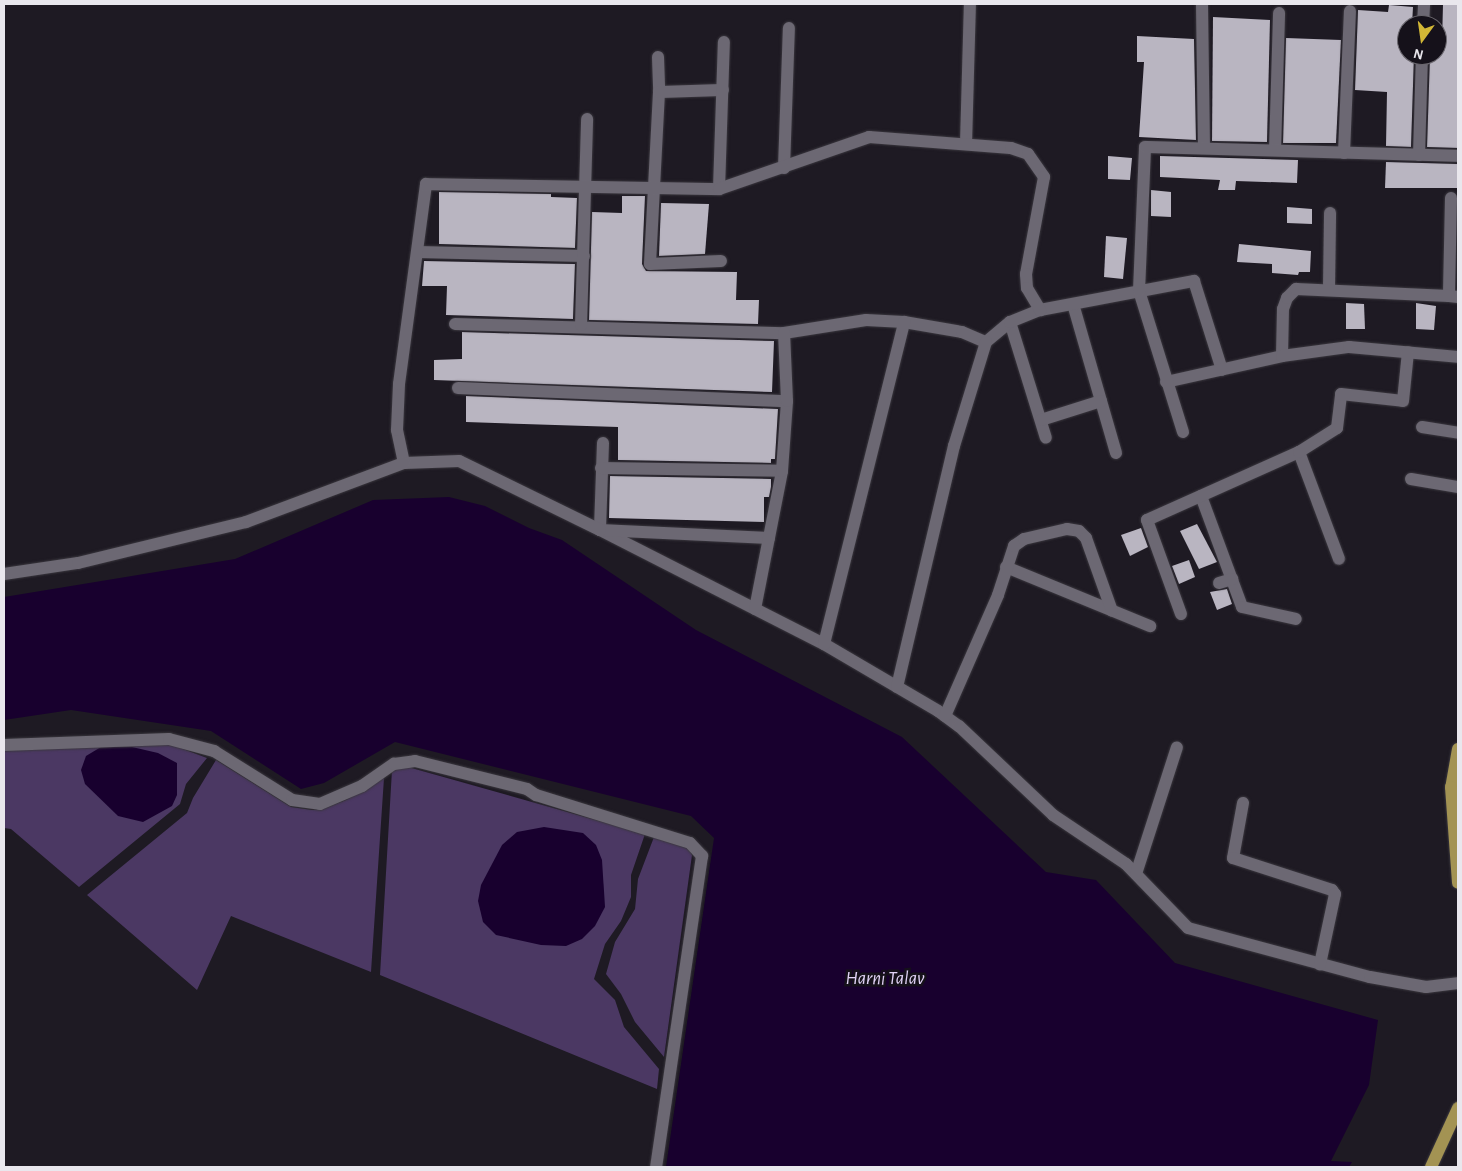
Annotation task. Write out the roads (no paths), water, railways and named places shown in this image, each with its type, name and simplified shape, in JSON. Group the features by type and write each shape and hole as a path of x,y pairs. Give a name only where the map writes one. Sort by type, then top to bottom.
{"main road":[{"path":"1458,749 1451,787 1458,883"},
{"path":"1430,1167 1458,1108"}],"street":[{"path":"966,144 970,4"},
{"path":"1202,4 1204,147"},
{"path":"1344,153 1350,11"},
{"path":"1275,150 1279,13"},
{"path":"784,168 789,28"},
{"path":"719,189 724,42"},
{"path":"658,57 659,92 650,264 721,261"},
{"path":"1419,155 1422,65"},
{"path":"659,92 723,90"},
{"path":"581,325 587,119"},
{"path":"404,463 397,430 399,384 426,184 719,189 869,137 1011,148 1028,154 1044,177 1026,274 1027,288 1040,310"},
{"path":"1182,432 1139,291 1145,147 1204,147 1458,156"},
{"path":"1282,356 1283,309 1287,298 1296,289 1329,289 1454,297 1451,198"},
{"path":"1329,289 1330,213"},
{"path":"418,252 584,256"},
{"path":"897,687 954,446 986,342 1010,322 1040,310 1194,281 1222,370"},
{"path":"1073,304 1116,453"},
{"path":"455,324 581,325 784,333 866,320 904,322 962,332 986,342"},
{"path":"824,644 904,322"},
{"path":"1010,322 1046,438"},
{"path":"755,609 782,471 787,401 784,333"},
{"path":"1166,382 1282,356 1349,347 1458,357"},
{"path":"1181,614 1147,520 1299,452 1338,428 1342,394 1403,401 1408,352"},
{"path":"458,388 787,401"},
{"path":"1041,420 1101,401"},
{"path":"1422,427 1458,432"},
{"path":"600,530 603,443"},
{"path":"1299,452 1339,558"},
{"path":"4,574 78,563 246,522 404,463 459,461 600,530 824,644 945,716 1053,815 1115,855 1188,928 1320,964 1426,987 1458,983"},
{"path":"601,468 782,471"},
{"path":"1411,479 1458,487"},
{"path":"1201,496 1226,581 1242,607 1296,619"},
{"path":"945,716 998,595 1014,546 1024,539 1067,529 1079,531 1086,538 1112,611"},
{"path":"600,530 769,538"},
{"path":"1006,567 1150,626"},
{"path":"4,745 169,739 214,752 292,800 320,804 362,786 394,764 415,761 527,789 536,795 690,843 702,856 656,1167"},
{"path":"1136,874 1178,747"},
{"path":"1243,803 1233,858 1332,890 1335,894 1320,964"}],"water":[{"name":"Harni Talav","path":"449,497 485,506 529,528 562,540 696,630 902,737 1046,872 1096,880 1175,963 1378,1020 1369,1085 1331,1161 1352,1162 1349,1167 666,1167 714,838 691,816 395,742 324,783 301,789 211,731 71,710 4,720 4,597 235,559 373,500"},
{"path":"101,747 132,747 158,753 177,763 177,795 172,806 143,822 118,816 85,784 81,770 86,756"},
{"path":"544,827 583,833 596,845 602,860 605,907 595,926 582,939 566,946 541,945 496,935 483,922 478,901 481,885 502,845 517,832"}]}
